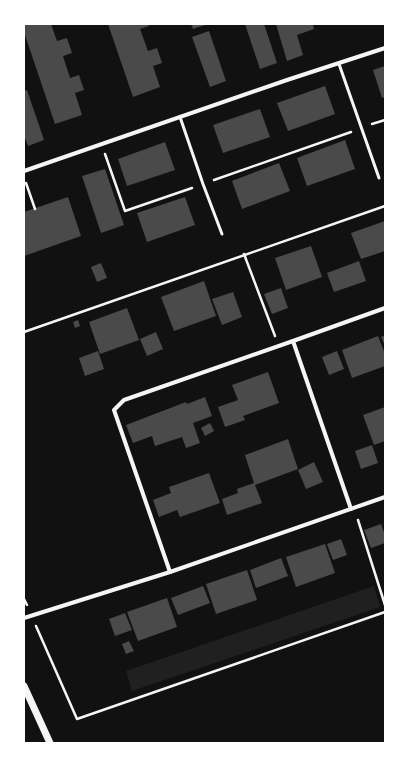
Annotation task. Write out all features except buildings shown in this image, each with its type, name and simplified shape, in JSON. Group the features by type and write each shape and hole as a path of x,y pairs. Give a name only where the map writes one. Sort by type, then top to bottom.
{"street":[{"path":"24,171 287,80 385,48"},
{"path":"170,572 114,410 124,400 385,308"},
{"path":"293,341 352,508"},
{"path":"24,618 170,572 385,497"},
{"path":"24,686 50,743"}],"lane":[{"path":"339,64 379,178"},
{"path":"180,117 222,234"}],"path":[{"path":"102,144 125,211 385,120"},
{"path":"25,180 35,209"},
{"path":"24,332 385,206"},
{"path":"244,254 279,346"},
{"path":"352,508 385,605"},
{"path":"24,599 77,719 385,612"}],"shaded area":[{"path":"374,586 380,607 132,691 126,671"}]}
